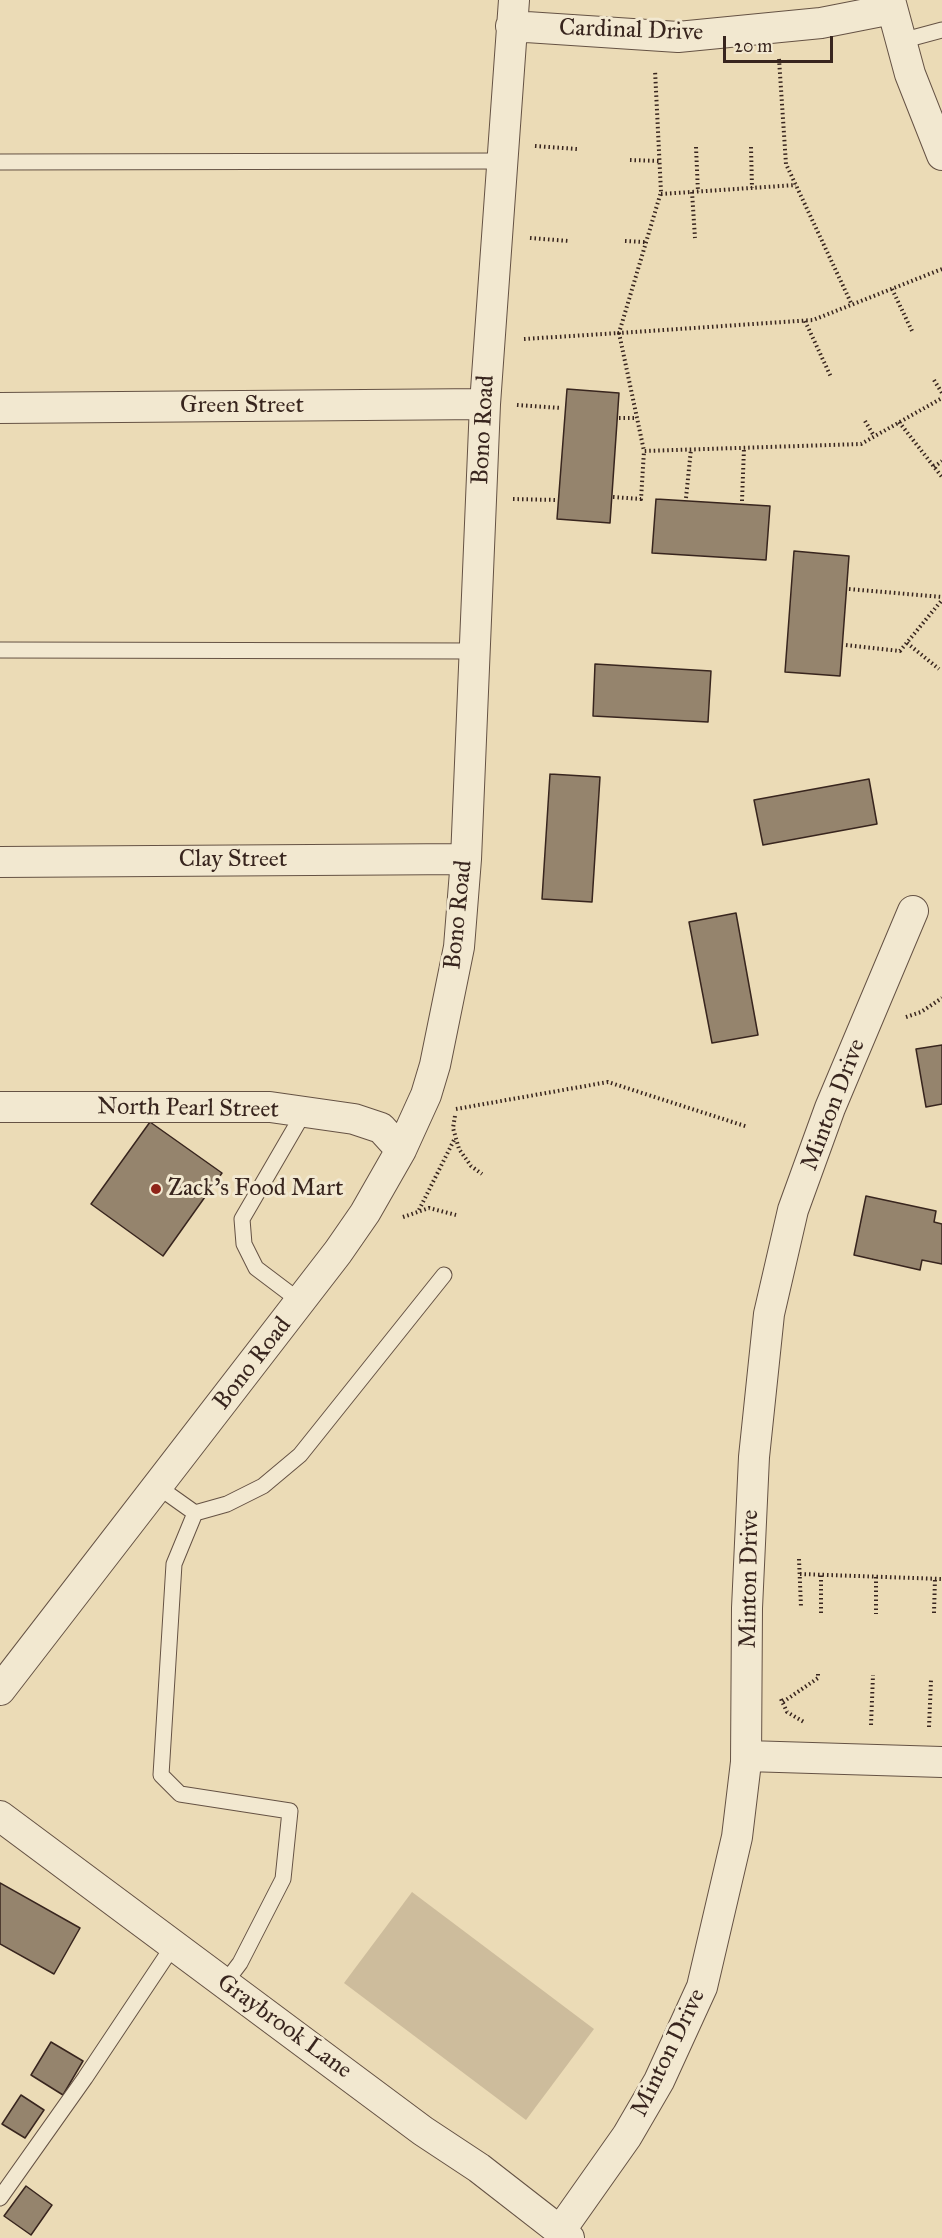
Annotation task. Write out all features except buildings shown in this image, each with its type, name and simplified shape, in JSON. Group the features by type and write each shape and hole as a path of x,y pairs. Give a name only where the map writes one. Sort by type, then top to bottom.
{"street":[{"name":"Cardinal Drive","path":"512,13 678,37 821,23 891,4"},
{"path":"891,4 910,74 942,155"},
{"name":"Bono Road","path":"0,1690 301,1302 365,1213 401,1150 426,1095 435,1065 459,947 466,859 485,404 512,13"},
{"name":"Green Street","path":"0,408 485,404"},
{"name":"Clay Street","path":"0,862 466,859"},
{"name":"Minton Drive","path":"565,2234 627,2136 659,2080 702,1987 737,1837 747,1756 747,1608 754,1457 769,1314 793,1210 830,1108 913,910"},
{"name":"North Pearl Street","path":"0,1107 270,1107 354,1119 381,1128 401,1150"},
{"path":"747,1756 942,1762"},
{"name":"Graybrook Lane","path":"0,1816 423,2131 479,2168 565,2234"}],"lane":[{"path":"901,41 942,30"},
{"path":"0,162 502,161"},
{"path":"0,650 475,651"},
{"path":"301,1302 256,1268 244,1244 243,1219 303,1113"},
{"path":"195,1513 227,1504 263,1486 300,1455 444,1275"},
{"path":"157,1485 195,1513"},
{"path":"195,1513 174,1564 161,1775 180,1794 290,1811 283,1879 240,1963 224,1984"},
{"path":"0,2198 85,2078 173,1946"}],"path":[{"path":"779,53 786,164 852,305"},
{"path":"614,497 641,500 644,451 619,333 660,194 654,63"},
{"path":"531,146 577,150"},
{"path":"696,147 698,192"},
{"path":"751,147 752,188"},
{"path":"630,160 659,160"},
{"path":"660,194 796,185"},
{"path":"692,192 695,238"},
{"path":"526,237 568,241"},
{"path":"626,241 645,242"},
{"path":"520,339 813,320 942,269"},
{"path":"892,289 912,331"},
{"path":"805,321 831,376"},
{"path":"934,380 942,393"},
{"path":"644,451 861,444 942,398"},
{"path":"517,405 561,408"},
{"path":"619,418 637,418"},
{"path":"865,421 874,436"},
{"path":"899,422 942,477"},
{"path":"742,501 744,448"},
{"path":"686,498 690,449"},
{"path":"934,467 942,460"},
{"path":"513,499 556,500"},
{"path":"849,590 942,599"},
{"path":"846,645 900,651 942,599"},
{"path":"907,643 939,669"},
{"path":"419,1210 455,1138 456,1109 608,1082 748,1127"},
{"path":"455,1138 465,1160 482,1174"},
{"path":"403,1218 419,1210 440,1209 456,1215"},
{"path":"799,1559 801,1607"},
{"path":"800,1574 942,1579"},
{"path":"820,1613 821,1575"},
{"path":"876,1577 876,1614"},
{"path":"934,1613 935,1578"},
{"path":"783,1702 818,1678 818,1671"},
{"path":"871,1725 873,1675"},
{"path":"929,1727 931,1680"},
{"path":"779,1690 787,1712 798,1720 816,1723"},
{"path":"860,1725 880,1725"},
{"path":"920,1727 936,1728"}],"shaded area":[{"path":"412,1892 594,2029 526,2120 344,1983"}],"place":[{"name":"Zack's Food Mart","path":"156,1189"}]}
